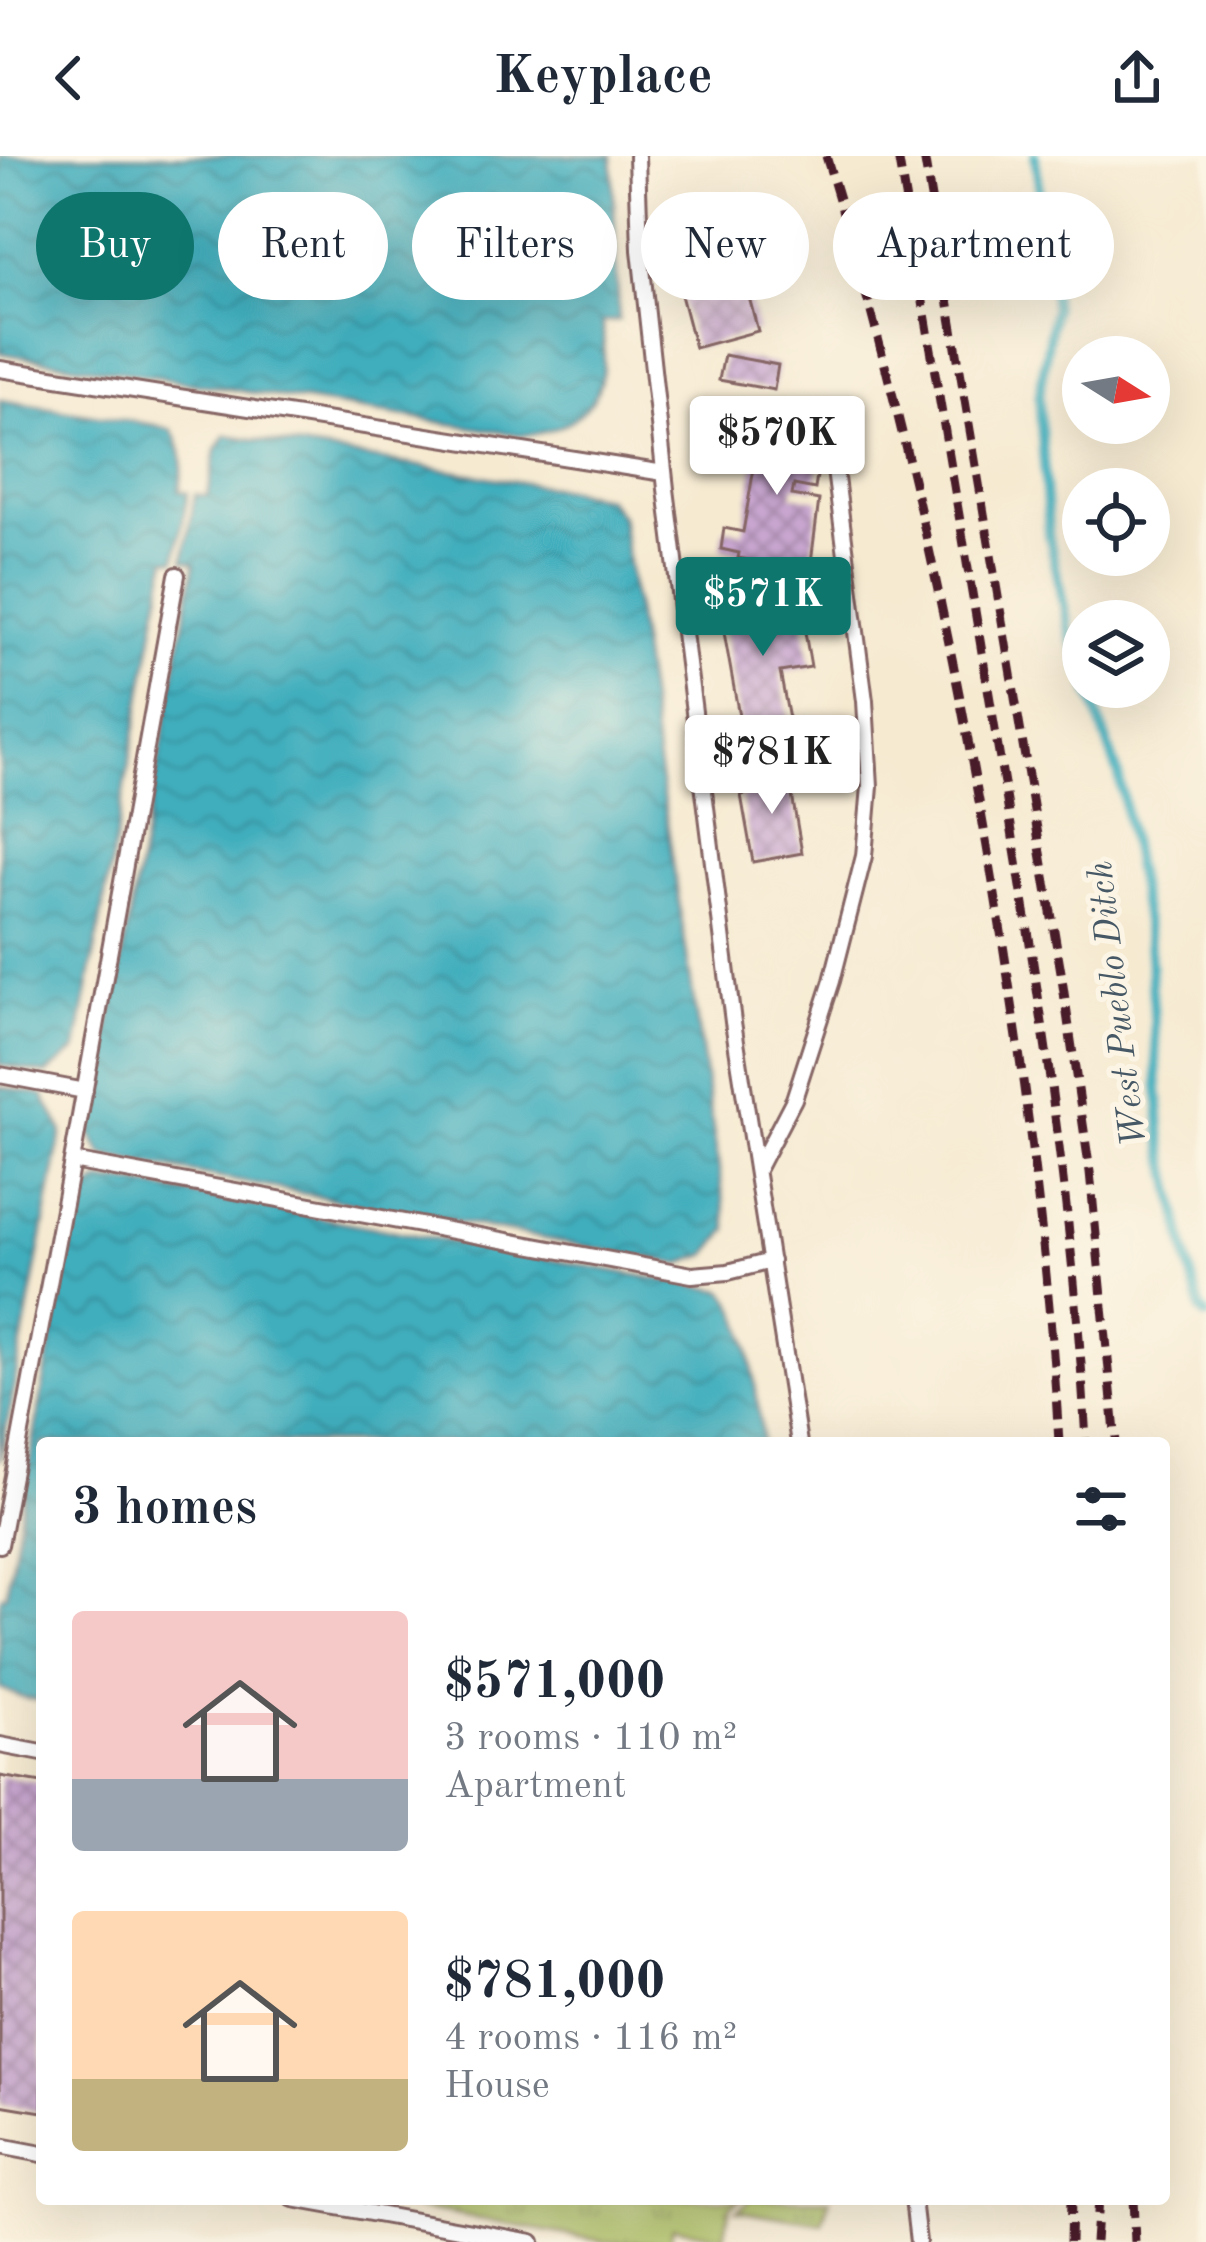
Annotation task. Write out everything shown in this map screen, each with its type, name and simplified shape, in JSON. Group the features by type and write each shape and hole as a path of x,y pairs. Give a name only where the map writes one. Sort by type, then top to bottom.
{"lane":[{"path":"637,156 640,250 664,473 733,1022 799,1437"},
{"path":"0,369 664,473"},
{"path":"756,1172 794,1099 832,981 864,856 870,786 866,701 832,447"},
{"path":"0,1545 177,574"},
{"path":"0,1075 85,1091"},
{"path":"71,1161 692,1275 771,1261"},
{"path":"0,1745 36,1752"},
{"path":"0,2146 36,2153"},
{"path":"325,2205 532,2242"},
{"path":"914,2205 918,2242"}],"green space":[{"path":"399,2205 732,2205 724,2237 673,2227 670,2242 607,2242"},
{"path":"743,2205 828,2205 823,2224 736,2210"}],"water":[{"path":"0,156 612,156 614,192 412,192 412,300 617,300 617,273 619,320 603,322 604,364 599,385 585,409 550,430 521,435 0,353"},
{"path":"0,400 172,430 182,460 179,491 188,493 176,559 167,558 77,1049 47,1074 0,1065"},
{"path":"226,435 581,492 607,498 621,516 728,1229 707,1255 680,1264 103,1156 90,1133 195,563 184,560 195,494 208,496 216,450"},
{"path":"0,1087 43,1095 62,1131 0,1461"},
{"path":"101,1181 123,1182 724,1291 747,1340 762,1437 36,1437 36,1700 23,1698 0,1688 0,1604 6,1595 73,1219 82,1194"}],"building":[{"path":"682,300 750,300 758,331 695,348"},
{"path":"724,355 778,365 774,390 719,380"},
{"path":"745,412 792,420 787,445 820,456 815,489 794,485 792,495 819,500 810,570 738,558 739,553 721,549 724,528 743,532 758,445 740,442"},
{"path":"767,602 769,613 801,609 811,667 780,672 789,719 741,727 720,610"},
{"path":"787,766 802,853 753,862 741,795 762,791 758,771"},
{"path":"0,1776 36,1782 36,2111 0,2105"}],"waterway":[{"name":"West Pueblo Ditch","path":"1035,156 1054,307 1039,397 1049,536 1063,600"},
{"name":"West Pueblo Ditch","path":"1095,708 1119,776 1149,943 1162,1138 1188,1262 1206,1316"}],"railway":[{"path":"826,156 902,433 980,807 1035,1171 1059,1437"},
{"path":"898,156 1040,1008 1073,1269 1086,1437"},
{"path":"924,156 1061,972 1090,1172 1115,1437"},
{"path":"1070,2242 1071,2205"},
{"path":"1095,2242 1098,2205"},
{"path":"1133,2205 1135,2242"}]}
